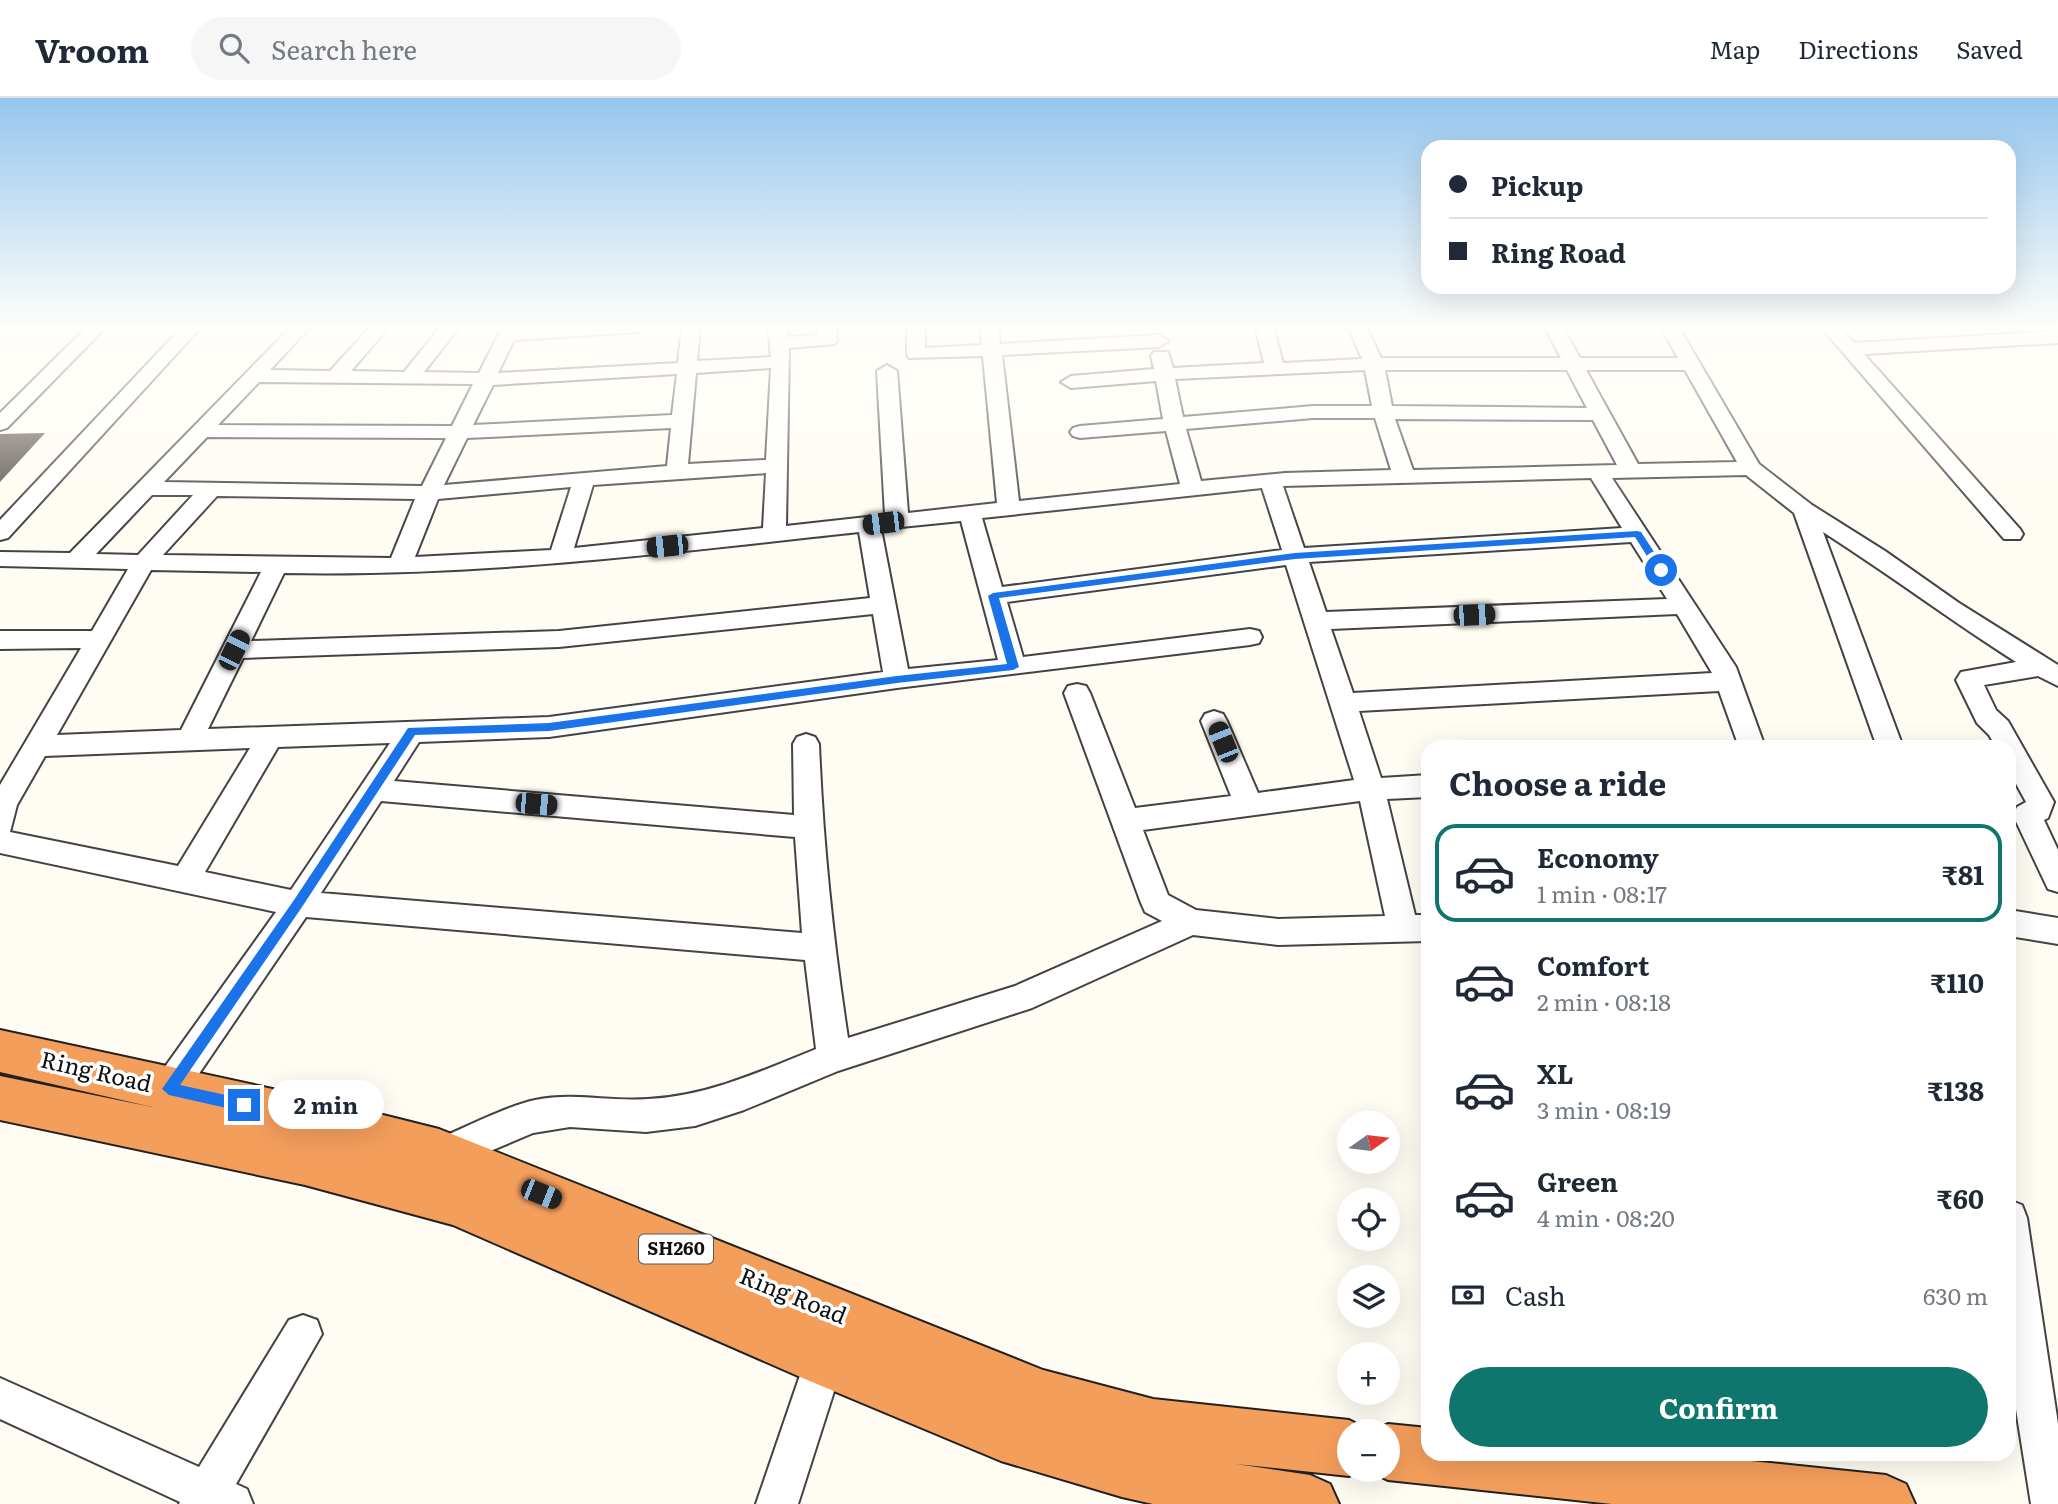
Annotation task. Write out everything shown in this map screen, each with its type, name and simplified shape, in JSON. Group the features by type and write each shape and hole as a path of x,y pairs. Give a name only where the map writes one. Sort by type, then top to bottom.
{"highway":[{"name":"Ring Road","path":"0,1051 319,1122 443,1154 1043,1398 1153,1426 1337,1447"},
{"name":"SH260","path":"0,1097 305,1161 455,1201 1001,1433 1122,1469 1284,1502"},
{"path":"1400,1453 1421,1455"},
{"path":"1474,1461 1886,1504"}],"street":[{"path":"0,424 32,392"},
{"path":"0,533 131,392"},
{"path":"77,560 237,392"},
{"path":"400,565 429,493 478,392"},
{"path":"677,471 685,392"},
{"path":"774,535 778,392"},
{"path":"888,392 897,522"},
{"path":"995,392 1009,510"},
{"path":"1168,392 1193,490"},
{"path":"1379,392 1383,413 1404,476"},
{"path":"1587,392 1631,471"},
{"path":"1707,392 1751,468 1804,510 2050,672"},
{"path":"1887,392 2012,534"},
{"path":"1080,432 1313,412 1600,414"},
{"path":"199,431 458,432 682,421"},
{"path":"146,488 429,493 677,471 777,466"},
{"path":"0,559 400,565 561,557 1271,481 1751,468"},
{"path":"1598,472 1723,667 1749,740"},
{"path":"561,557 583,479"},
{"path":"1077,693 1156,902 1191,922 1278,932 1416,929 1271,481"},
{"path":"0,824 3,804 145,562 212,489"},
{"path":"1804,510 1887,740"},
{"path":"970,514 1013,667"},
{"path":"869,525 897,679"},
{"path":"993,596 1295,556 1637,534"},
{"path":"190,740 276,565"},
{"path":"234,650 559,639 883,605"},
{"path":"1316,621 1684,606"},
{"path":"37,746 271,735 549,727 897,679 1250,637"},
{"path":"0,640 99,639"},
{"path":"2006,740 1999,728 1986,716 1969,678 2050,672"},
{"path":"1343,703 1728,681"},
{"path":"1214,721 1249,805"},
{"path":"169,1089 298,904 412,731"},
{"path":"185,880 271,735"},
{"path":"806,744 808,827 819,948 834,1057"},
{"path":"2016,759 2040,802 2038,810 2027,815 2058,880"},
{"path":"1124,821 1371,789 1421,786"},
{"path":"373,790 808,827"},
{"path":"0,841 298,904 819,948"},
{"path":"443,1154 532,1118 570,1111 646,1116 695,1110 744,1094 834,1057 1021,998 1191,922"},
{"path":"2016,924 2058,931"},
{"path":"2016,1270 2033,1396 2052,1504"},
{"path":"0,1398 213,1500 303,1334"},
{"path":"776,1504 824,1360"}],"building":[{"path":"45,433 0,482 0,434"}],"route":[{"path":"244,1105 169,1089 298,904 412,731 549,727 897,679 1013,667 993,596 1080,583 1295,556 1637,534 1661,570"}]}
